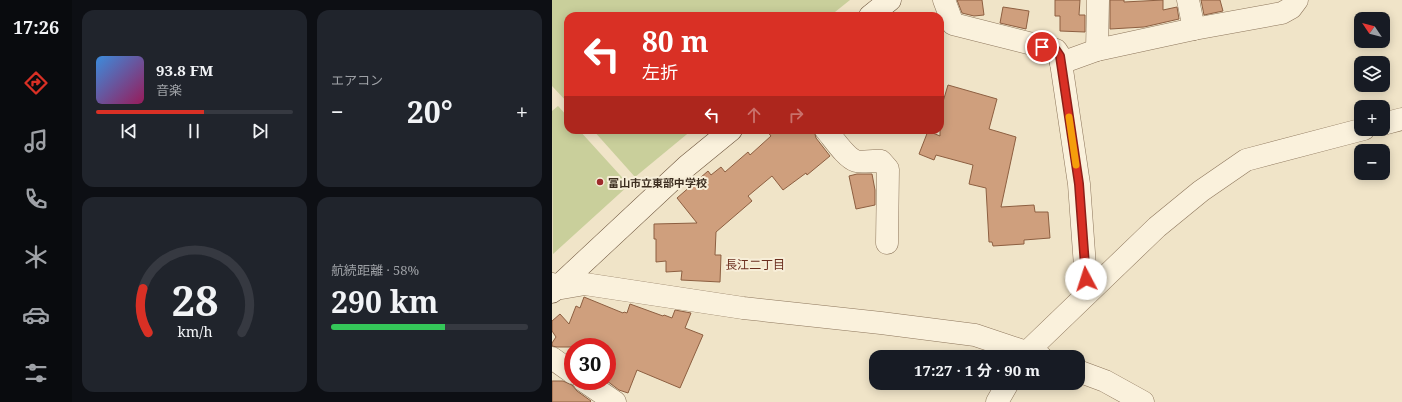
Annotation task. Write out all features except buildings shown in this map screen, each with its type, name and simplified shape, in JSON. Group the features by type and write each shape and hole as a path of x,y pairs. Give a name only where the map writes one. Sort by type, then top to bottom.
{"street":[{"path":"875,12 890,0"},
{"path":"944,0 953,24 1056,50 1060,56 1079,184 1087,294"},
{"path":"1097,50 1098,0"},
{"path":"1188,0 1194,29"},
{"path":"1061,63 1097,50 1194,29 1282,13 1291,8 1297,0"},
{"path":"1390,122 1402,119"},
{"path":"1035,350 1087,294 1157,227 1201,191 1246,160 1354,132"},
{"path":"553,288 687,166 726,134"},
{"path":"829,134 850,158 857,162 873,160 881,161 888,169 887,243"},
{"path":"553,288 585,284 743,308 975,335 1016,350"},
{"path":"552,358 564,367"},
{"path":"1085,374 1105,381 1143,402"},
{"path":"597,390 615,402"},
{"path":"997,402 1004,390"}],"green space":[{"path":"552,0 850,0 835,12 564,12 564,99 552,86"},
{"path":"558,106 564,113 564,134 583,134 629,185 553,254 552,111"},
{"path":"597,134 687,134 635,177"}],"slow traffic":[{"path":"1069,117 1076,165"}],"place":[{"name":"富山市立東部中学校","path":"600,182"}],"district":[{"name":"長江二丁目","path":"755,264"}],"route":[{"path":"1042,47 1056,50 1060,56 1079,184 1086,279"}]}
